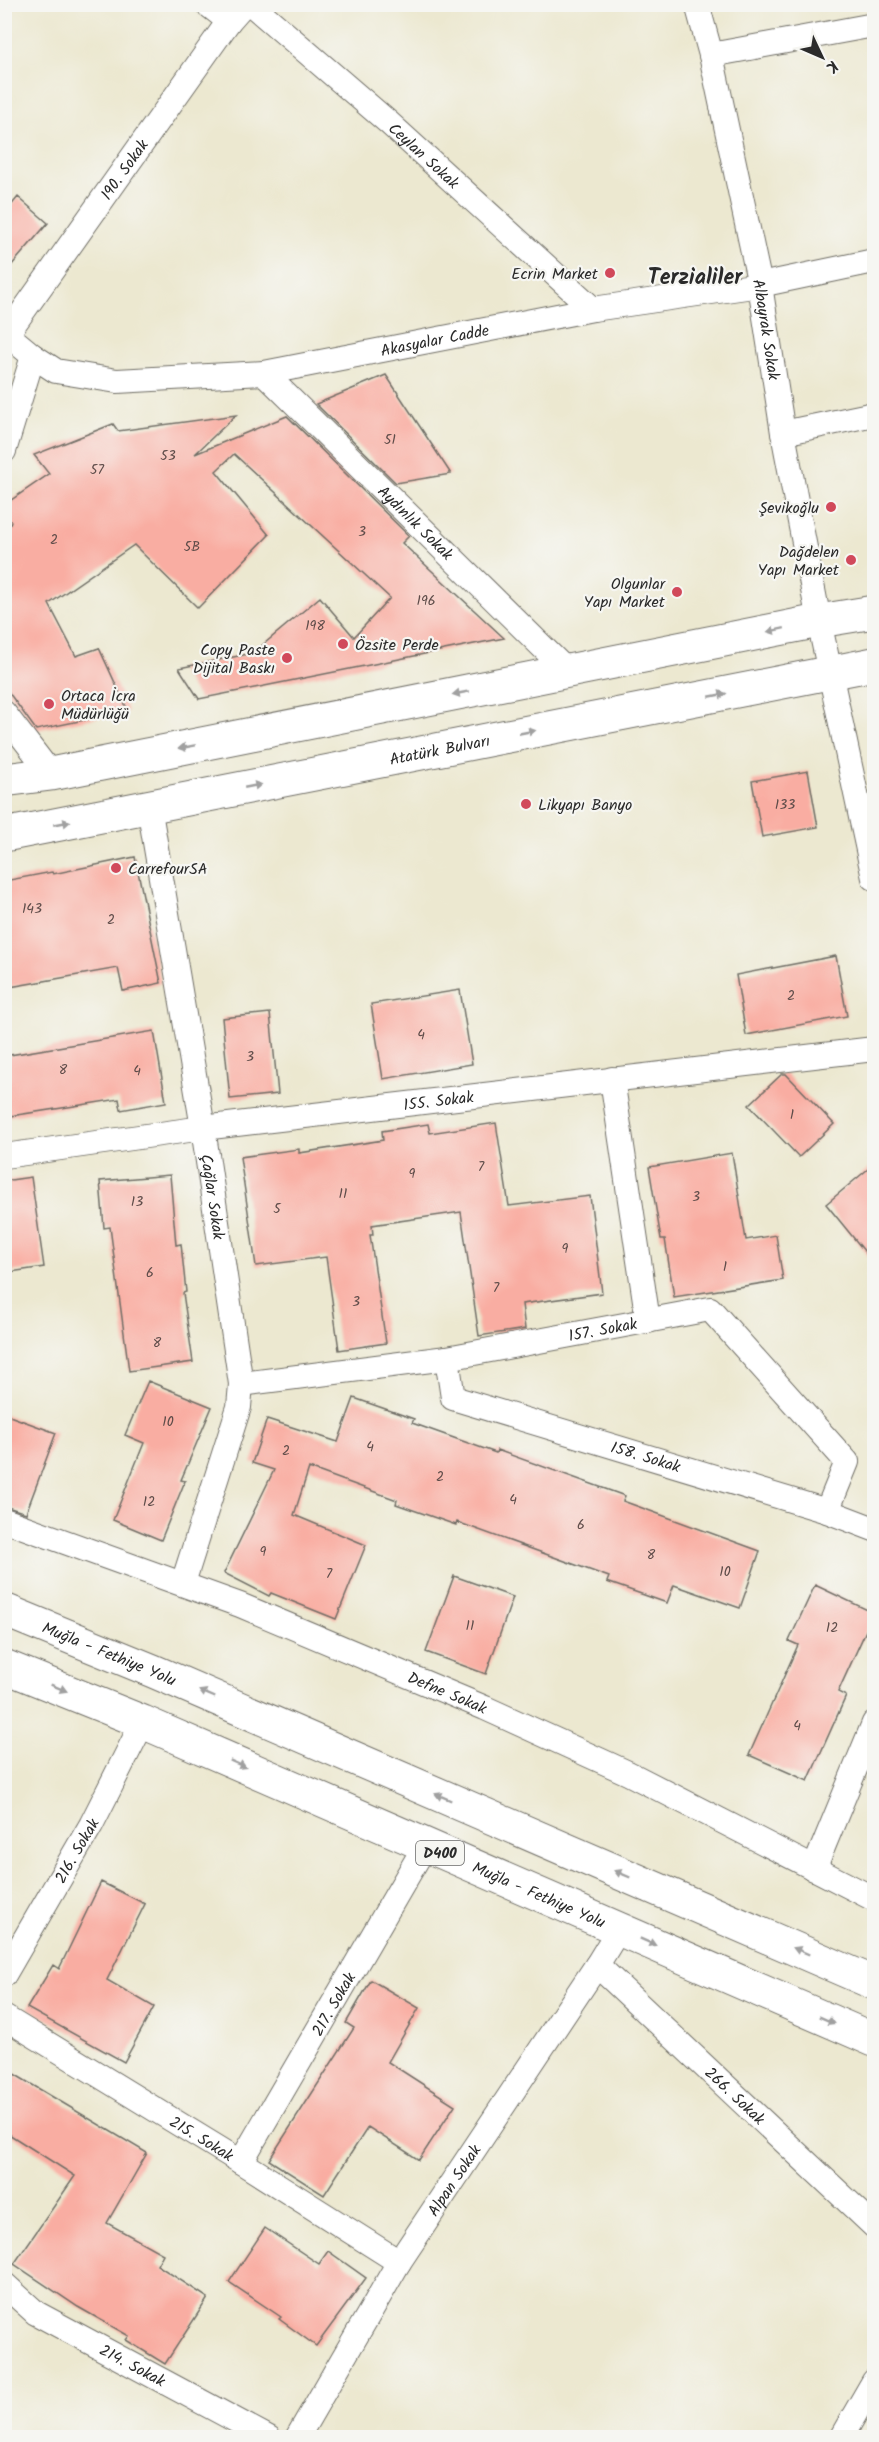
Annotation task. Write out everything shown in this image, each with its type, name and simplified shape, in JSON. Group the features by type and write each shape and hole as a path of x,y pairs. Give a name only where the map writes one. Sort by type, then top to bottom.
{"main road":[{"path":"4,780 51,774 874,612"},
{"name":"Atatürk Bulvarı","path":"4,835 874,664"},
{"name":"Muğla - Fethiye Yolu","path":"4,1610 153,1671 874,1983"},
{"name":"Muğla - Fethiye Yolu","path":"4,1666 143,1722 874,2040"}],"street":[{"path":"207,4 237,13"},
{"name":"Ceylan Sokak","path":"251,4 389,123 593,309"},
{"name":"Albayrak Sokak","path":"697,4 711,55 760,285 783,433 819,621 874,878"},
{"name":"190. Sokak","path":"6,333 237,13"},
{"path":"711,55 874,25"},
{"name":"Akasyalar Cadde","path":"6,333 33,356 56,370 117,381 264,373 593,309 760,285 874,261"},
{"path":"4,451 33,356"},
{"name":"Aydınlık Sokak","path":"264,373 568,672"},
{"path":"783,433 874,414"},
{"path":"4,713 51,774"},
{"name":"Çağlar Sokak","path":"149,806 203,1128 241,1384 239,1407 183,1583"},
{"name":"155. Sokak","path":"4,1156 203,1128 874,1049"},
{"path":"612,1079 648,1321"},
{"name":"157. Sokak","path":"241,1384 447,1358 710,1309 847,1462 827,1511"},
{"name":"158. Sokak","path":"447,1358 453,1398 827,1511 874,1529"},
{"name":"Defne Sokak","path":"4,1520 183,1583 485,1708 618,1768 874,1899"},
{"name":"216. Sokak","path":"4,1975 91,1825 143,1722"},
{"path":"814,1869 874,1723"},
{"name":"217. Sokak","path":"241,2162 425,1846"},
{"name":"Alpan Sokak","path":"297,2438 399,2262 619,1929"},
{"name":"266. Sokak","path":"597,1965 874,2226"},
{"name":"215. Sokak","path":"4,2017 399,2262"},
{"name":"214. Sokak","path":"4,2283 36,2313 269,2438"},
{"path":"841,2438 874,2381"}],"building":[{"path":"18,197 48,223 4,274 4,214"},
{"path":"386,375 451,474 396,483 316,404"},
{"path":"236,415 195,454 287,416 409,536 402,543 504,638 199,699 179,668 253,653 320,597 354,637 390,598 234,454 216,471 269,535 198,608 134,545 49,604 76,656 99,648 128,711 36,730 4,686 4,538 11,522 4,513 4,505 49,474 34,455 113,424 118,431"},
{"path":"808,771 818,827 762,837 752,781"},
{"path":"135,857 161,983 123,991 118,968 4,988 4,881 52,872 53,874"},
{"path":"836,956 847,1016 746,1035 736,975"},
{"path":"460,990 472,1064 383,1079 371,1004"},
{"path":"270,1013 278,1094 230,1099 222,1018"},
{"path":"154,1031 166,1102 121,1110 119,1099 4,1117 4,1056"},
{"path":"782,1074 786,1074 834,1124 799,1157 749,1105"},
{"path":"496,1123 509,1206 590,1196 602,1293 522,1304 525,1329 479,1336 461,1212 372,1225 373,1235 370,1235 386,1343 339,1350 326,1257 256,1266 240,1157 299,1149 299,1153 383,1140 382,1131 428,1124 430,1133"},
{"path":"732,1153 746,1240 776,1235 783,1280 674,1297 665,1239 661,1239 649,1167"},
{"path":"874,1164 874,1263 826,1204"},
{"path":"170,1175 176,1245 181,1244 186,1292 183,1293 193,1362 129,1371 110,1227 104,1228 100,1181"},
{"path":"31,1177 44,1267 4,1273 4,1181"},
{"path":"148,1381 212,1407 181,1480 185,1481 161,1540 113,1520 144,1443 125,1435"},
{"path":"354,1398 414,1419 412,1423 496,1453 497,1450 625,1496 623,1501 760,1551 740,1608 674,1585 667,1603 607,1582 609,1577 457,1522 456,1525 396,1504 397,1500 309,1468 294,1515 366,1545 336,1619 271,1593 269,1596 224,1573 274,1470 252,1463 267,1419 338,1442"},
{"path":"4,1414 56,1433 26,1513 4,1506"},
{"path":"454,1576 513,1597 486,1674 426,1652"},
{"path":"815,1585 874,1613 838,1692 846,1696 808,1781 749,1755 798,1645 789,1641"},
{"path":"101,1882 145,1904 107,1980 154,2007 124,2062 27,2008 53,1965 59,1969"},
{"path":"371,1980 419,2008 388,2062 455,2105 419,2160 368,2127 324,2195 269,2160 354,2028 346,2023"},
{"path":"4,2068 147,2153 107,2223 163,2254 157,2265 208,2298 165,2364 126,2340 129,2336 78,2307 14,2264 75,2176 4,2131"},
{"path":"265,2228 319,2264 328,2251 366,2278 316,2346 279,2319 281,2317 229,2282"}],"place":[{"name":"Ecrin Market","path":"610,273"},
{"name":"Şevikoğlu","path":"831,507"},
{"name":"Dağdelen Yapı Market","path":"851,560"},
{"name":"Olgunlar Yapı Market","path":"677,592"},
{"name":"Özsite Perde","path":"343,644"},
{"name":"Copy Paste Dijital Baskı","path":"287,658"},
{"name":"Ortaca İcra Müdürlüğü","path":"49,704"},
{"name":"Likyapı Banyo","path":"526,804"},
{"name":"CarrefourSA","path":"116,868"}],"district":[{"name":"Terzialiler","path":"695,276"}]}
